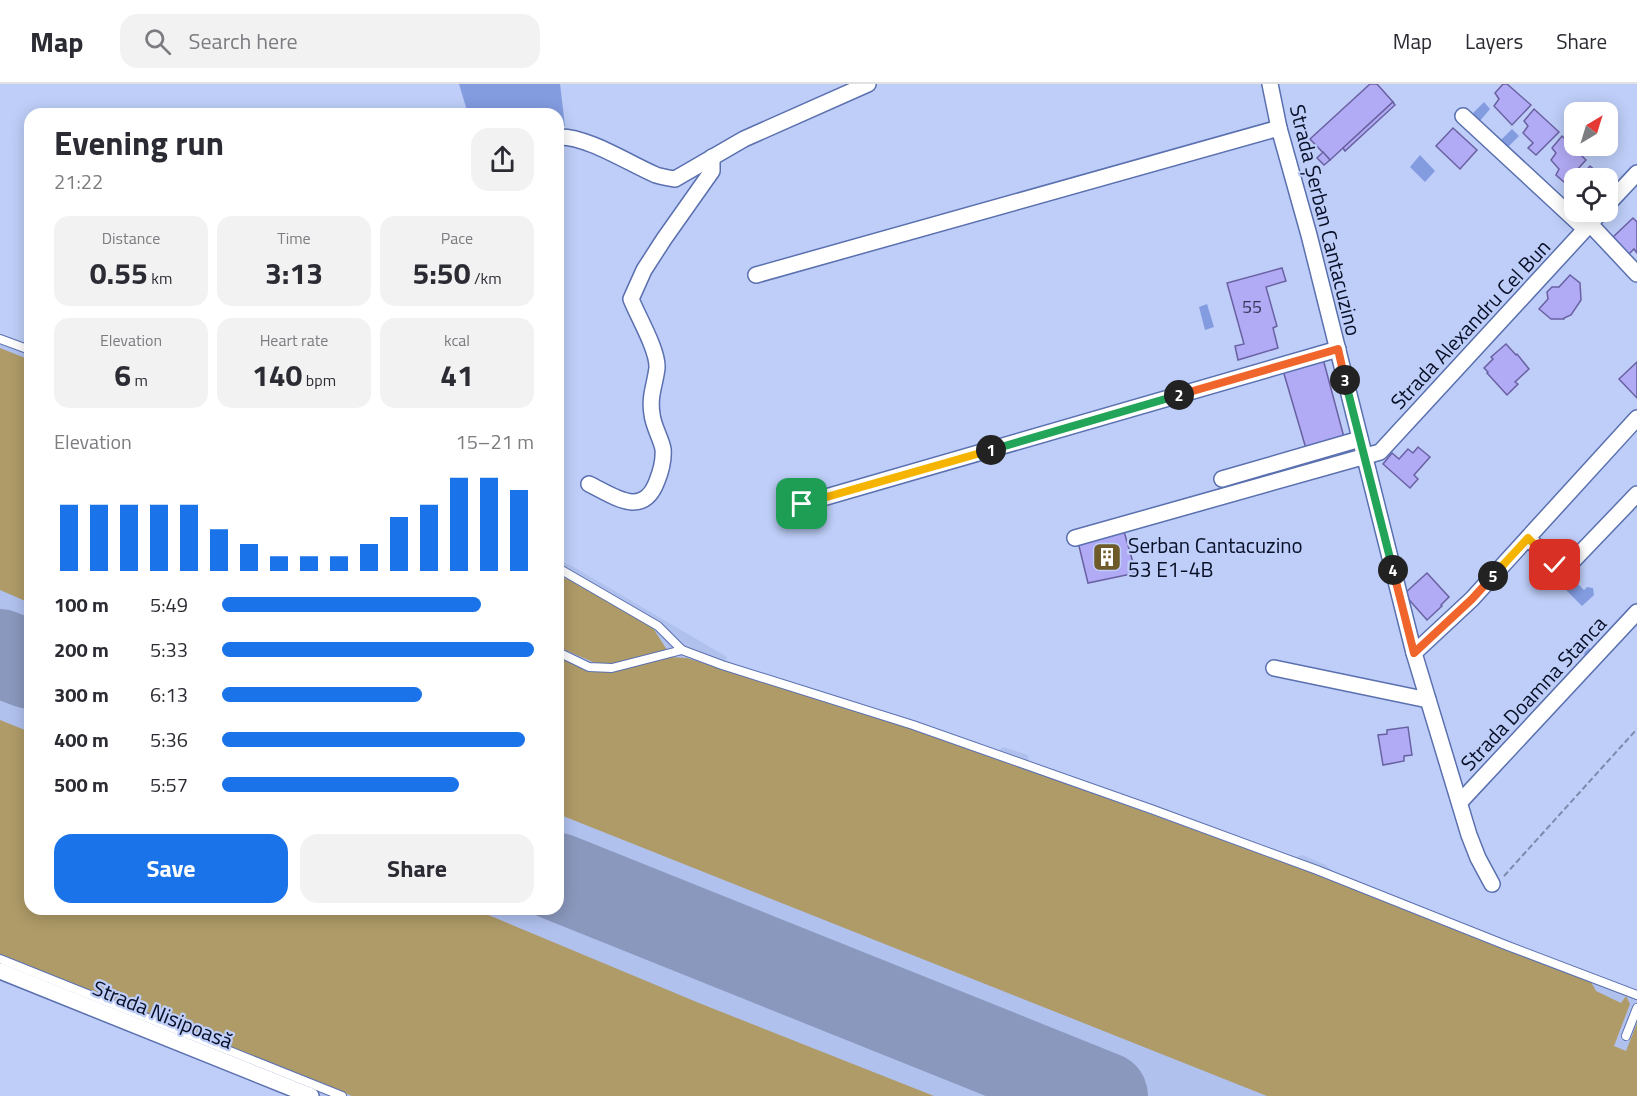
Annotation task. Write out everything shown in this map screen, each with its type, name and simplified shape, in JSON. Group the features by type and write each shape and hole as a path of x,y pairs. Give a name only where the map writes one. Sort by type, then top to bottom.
{"street":[{"path":"564,136 594,146 659,176 675,179 744,139 868,84"},
{"name":"Strada Șerban Cantacuzino","path":"1270,84 1273,130 1309,235 1414,653 1469,835 1492,884"},
{"path":"1463,116 1637,273"},
{"path":"756,275 1273,130"},
{"path":"589,484 626,502 637,503 647,498 655,488 662,470 663,448 651,413 651,395 657,367 655,355 631,299 649,262 711,171 712,158"},
{"path":"1618,193 1637,172"},
{"name":"Strada Alexandru Cel Bun","path":"1075,538 1380,452 1593,222"},
{"path":"802,504 1338,349"},
{"path":"1414,653 1472,599 1637,418"},
{"path":"1222,479 1360,439"},
{"path":"1528,538 1555,565 1561,567 1569,565 1637,494"},
{"name":"Strada Doamna Stanca","path":"1460,802 1637,612"},
{"path":"1274,668 1428,700"},
{"name":"Strada Nisipoasă","path":"0,971 311,1096"}],"lane":[{"path":"0,339 24,348"},
{"path":"564,571 658,626 682,650 722,665 913,725 1151,809 1317,870 1637,995"},
{"path":"564,655 589,667 612,668 682,650"},
{"path":"0,958 342,1096"},
{"path":"1626,1036 1637,1008"}],"path":[{"path":"1492,884 1501,879 1637,729"}],"shaded area":[{"path":"459,84 560,84 563,108 466,108"},
{"path":"1484,102 1490,109 1479,122 1471,115"},
{"path":"1512,129 1519,136 1507,148 1500,141"},
{"path":"1420,155 1435,171 1425,182 1410,167"},
{"path":"1207,304 1214,327 1205,330 1199,307"},
{"path":"0,335 24,344 24,915 564,915 564,563 727,657 726,661 842,697 997,752 1003,747 1028,755 1029,763 1158,806 1294,858 1302,855 1326,865 1333,872 1637,992 1637,1096 320,1096 0,968"},
{"path":"0,348 24,358 24,600 0,590"},
{"path":"564,578 653,628 667,650 610,665 595,663 564,650"},
{"path":"1574,580 1584,590 1587,587 1593,588 1594,595 1582,606 1565,589"},
{"path":"1580,637 1591,650 1584,655 1574,643"},
{"path":"670,657 687,658 930,734 1360,890 1591,982 1596,991 1621,1003 1626,996 1630,1004 1614,1046 1626,1051 1637,1023 1637,1096 1267,1096 564,816 564,659 588,669 634,665"},
{"path":"0,720 24,730 24,915 488,915 699,1003 934,1096 352,1096 0,954"}],"building":[{"path":"1370,84 1377,84 1393,102 1330,160 1310,139"},
{"path":"1503,84 1507,84 1531,105 1512,125 1494,106 1499,99 1495,93"},
{"path":"1393,102 1395,105 1345,151 1343,148"},
{"path":"1534,109 1559,132 1536,155 1528,148 1533,143 1523,133 1528,126 1524,121"},
{"path":"1453,128 1477,150 1460,169 1436,146"},
{"path":"1562,136 1564,156 1582,156 1586,160 1579,168 1564,168 1564,182 1556,175 1559,169 1551,160 1556,153 1552,148"},
{"path":"1323,152 1330,160 1324,165 1317,158"},
{"path":"1633,218 1637,222 1637,253 1634,249 1629,254 1613,237"},
{"path":"1282,268 1286,281 1266,287 1277,326 1273,328 1278,348 1238,360 1235,346 1244,344 1227,283"},
{"path":"1570,275 1580,283 1581,300 1571,315 1564,319 1551,319 1539,309 1548,299 1547,292 1552,287 1559,287"},
{"path":"1506,344 1529,369 1515,382 1518,384 1507,395 1484,368 1493,359 1491,357"},
{"path":"1322,355 1345,441 1307,452 1282,367"},
{"path":"1637,362 1637,398 1619,379"},
{"path":"1418,447 1430,457 1414,475 1418,479 1410,488 1383,464 1392,453 1399,459 1408,449 1413,453"},
{"name":"Serban Cantacuzino 53 E1-4B","path":"1123,528 1136,573 1088,583 1078,542"},
{"path":"1427,573 1449,597 1427,620 1404,594"},
{"path":"1408,727 1412,755 1404,756 1404,761 1383,765 1378,735 1387,734 1387,730"}],"runway":[{"path":"0,653 24,663"},
{"path":"564,879 1104,1096"}],"place":[{"name":"Serban Cantacuzino 53 E1-4B","path":"1107,557"}],"route":[{"path":"802,504 1338,349 1414,653 1472,599 1528,538 1555,565"}]}
